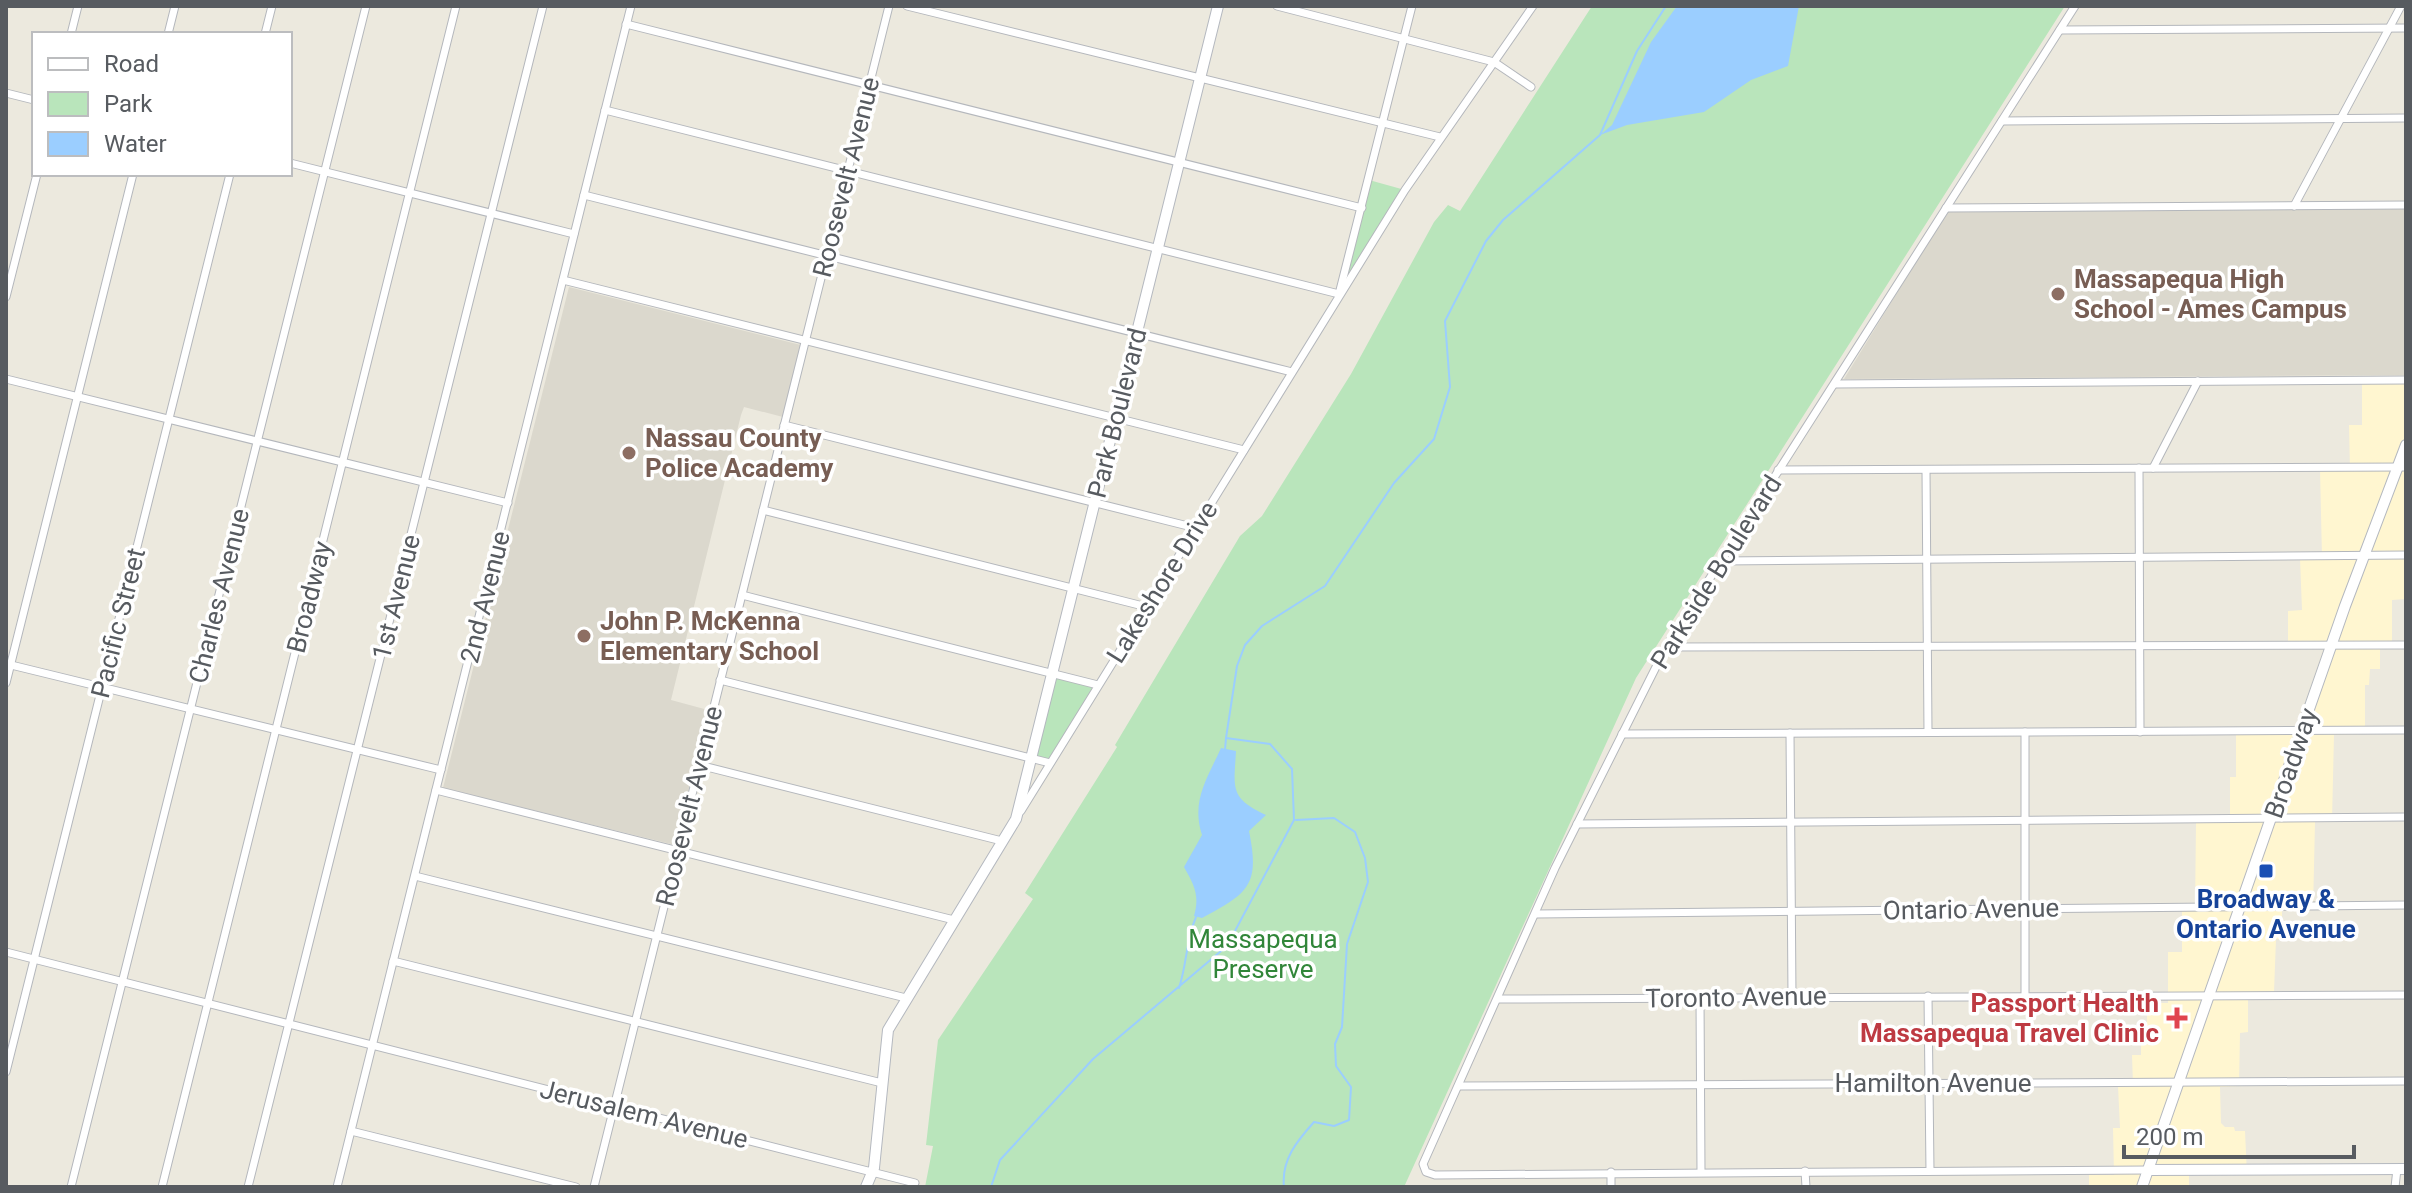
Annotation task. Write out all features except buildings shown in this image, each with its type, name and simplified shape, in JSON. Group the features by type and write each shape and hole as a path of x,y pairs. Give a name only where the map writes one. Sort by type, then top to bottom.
{"street":[{"path":"72,32 78,6"},
{"path":"168,32 175,6"},
{"path":"266,32 272,6"},
{"name":"Charles Avenue","path":"71,1187 366,6"},
{"name":"Broadway","path":"162,1187 456,6"},
{"name":"1st Avenue","path":"248,1187 543,6"},
{"name":"2nd Avenue","path":"337,1187 631,6"},
{"name":"Roosevelt Avenue","path":"594,1187 889,6"},
{"path":"907,6 1440,137"},
{"name":"Park Boulevard","path":"1016,819 1218,6"},
{"path":"1277,6 1494,62 1531,87"},
{"path":"605,110 1339,294 1412,6"},
{"name":"Lakeshore Drive","path":"866,1187 873,1172 888,1030 906,998 1339,294 1440,137 1533,6"},
{"name":"Parkside Boulevard","path":"1611,1172 1435,1175 1426,1172 1425,1160 1577,824 1666,647 2075,6"},
{"path":"2294,206 2401,6"},
{"path":"626,24 1362,208"},
{"path":"2060,30 2406,28"},
{"path":"6,93 32,100"},
{"path":"2002,121 2406,118"},
{"path":"292,164 574,234"},
{"path":"6,297 36,176"},
{"path":"6,683 8,664 132,176"},
{"name":"Pacific Street","path":"6,1072 230,176"},
{"path":"584,195 1292,372"},
{"path":"1946,208 2406,205"},
{"path":"563,280 1244,450"},
{"path":"6,379 508,503"},
{"path":"1835,384 2406,380"},
{"path":"2153,468 2198,381"},
{"path":"784,425 1196,528"},
{"name":"Broadway","path":"2142,1187 2363,556 2402,467 2406,445"},
{"path":"1778,470 2402,467"},
{"path":"2139,468 2140,732"},
{"path":"1926,470 1928,732"},
{"path":"763,510 1147,607"},
{"path":"1720,561 2406,555"},
{"path":"742,595 1098,685"},
{"path":"1666,647 2406,645"},
{"path":"8,664 441,770"},
{"path":"720,680 1050,763"},
{"path":"1622,734 2406,730"},
{"path":"2025,732 2025,995"},
{"path":"1790,733 1792,996"},
{"path":"699,765 1002,841"},
{"path":"436,790 954,920"},
{"path":"1577,824 2406,817"},
{"path":"415,876 906,998"},
{"name":"Ontario Avenue","path":"1536,914 2406,905"},
{"name":"Jerusalem Avenue","path":"6,952 915,1183"},
{"path":"393,961 882,1083"},
{"name":"Toronto Avenue","path":"1499,999 2406,995"},
{"path":"1928,996 1930,1171"},
{"path":"1700,997 1701,1172"},
{"name":"Hamilton Avenue","path":"1460,1086 2406,1081"},
{"path":"351,1131 576,1187"},
{"path":"1611,1187 1611,1172 2401,1169 2395,1187"},
{"path":"1805,1171 1806,1187"}],"shaded area":[{"name":"Massapequa High School - Ames Campus","path":"2406,209 2406,375 1844,379 1948,210"},
{"path":"569,287 801,345 783,417 744,407 741,415 671,700 708,710 675,845 443,788"},
{"path":"2362,382 2406,383 2406,599 2392,600 2392,645 2380,645 2380,669 2370,669 2369,685 2365,685 2365,734 2334,735 2332,821 2315,822 2313,910 2282,910 2282,939 2276,939 2274,992 2248,993 2248,1032 2240,1033 2239,1086 2220,1087 2221,1123 2225,1127 2234,1127 2235,1131 2245,1131 2247,1175 2189,1175 2189,1187 2089,1187 2089,1175 2114,1175 2113,1128 2120,1128 2118,1086 2133,1085 2132,1055 2141,1055 2141,1040 2147,1040 2147,1003 2168,1003 2168,952 2182,952 2182,910 2195,909 2196,823 2230,823 2230,777 2236,777 2236,735 2294,735 2324,648 2288,647 2288,611 2302,610 2300,559 2322,558 2320,469 2350,470 2349,425 2362,425"}],"green space":[{"name":"Massapequa Preserve","path":"1592,6 2065,6 1636,678 1404,1187 925,1187 933,1146 926,1145 938,1040 1033,899 1025,893 1117,747 1115,745 1240,536 1262,516 1351,374 1434,222 1448,205 1460,211"},
{"path":"1369,180 1405,190 1339,294"},
{"path":"1052,673 1098,685 1050,763 1030,758"}],"water":[{"path":"1677,6 1799,6 1788,66 1751,80 1704,112 1627,125 1600,135 1612,125 1651,42"},
{"path":"1221,748 1236,751 1235,783 1240,797 1266,815 1249,831 1253,864 1247,885 1231,901 1202,918 1194,916 1195,890 1184,867 1202,835 1199,801"}],"waterway":[{"path":"991,1187 1000,1160 1093,1059 1227,946 1294,820 1292,769 1270,744 1226,738 1237,666 1245,645 1262,626 1325,586 1394,483 1434,439 1450,387 1445,321 1486,241 1503,220 1600,135 1637,51 1666,6"},
{"path":"1225,750 1226,738"},
{"path":"1284,1187 1288,1160 1296,1144 1314,1122 1334,1126 1349,1120 1351,1087 1336,1066 1335,1044 1342,1027 1347,944 1368,882 1365,858 1355,832 1334,818 1296,820"},
{"path":"1179,988 1196,917"}],"place":[{"name":"Massapequa High School - Ames Campus","path":"2058,294"},
{"name":"Nassau County Police Academy","path":"629,453"},
{"name":"John P. McKenna Elementary School","path":"584,636"},
{"name":"Broadway & Ontario Avenue","path":"2266,871"},
{"name":"Passport Health Massapequa Travel Clinic","path":"2177,1018"}]}
